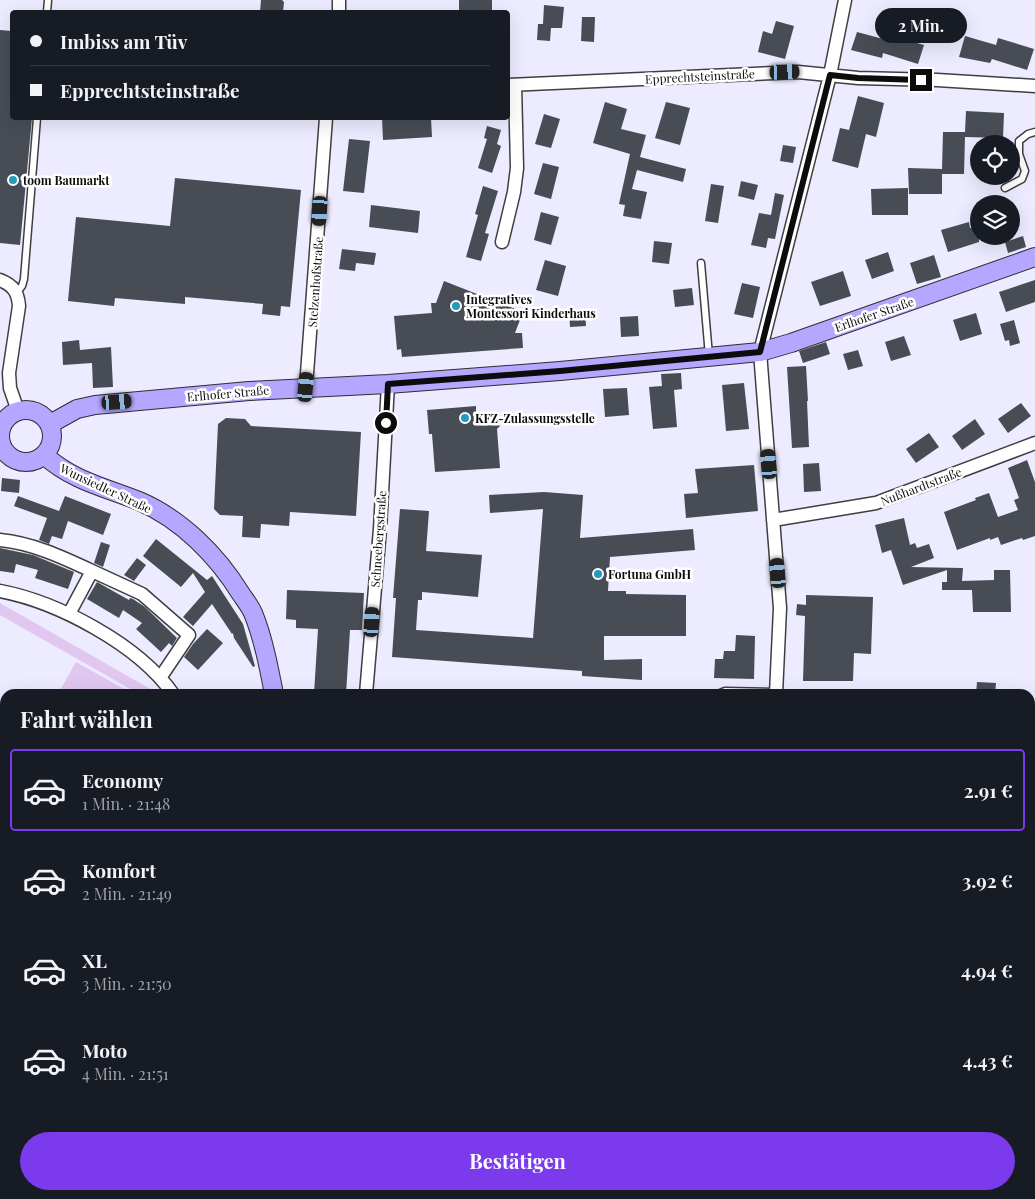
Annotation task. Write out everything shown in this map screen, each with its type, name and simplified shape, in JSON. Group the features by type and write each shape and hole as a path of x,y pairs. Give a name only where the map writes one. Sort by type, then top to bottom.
{"street":[{"path":"776,689 780,608 760,352 830,75 845,0"},
{"name":"Epprechtsteinstraße","path":"502,242 514,192 517,168 511,85 798,72 858,78 937,80 1035,86"},
{"name":"Stelzenhofstraße","path":"306,387 326,120"},
{"name":"Erlhofer Straße","path":"50,424 77,409 95,404 306,387 388,384 560,371 760,352 800,340 1035,257"},
{"path":"0,280 7,283 16,292 19,306 9,373 10,388 18,411"},
{"name":"Schneebergstraße","path":"366,689 380,529 388,384"},
{"path":"32,410 50,424 52,440 50,447 34,461 24,462 17,460 5,451 0,436 3,425 11,415 18,411 32,410"},
{"name":"Nußhardtstraße","path":"773,520 876,503 1035,443"},
{"name":"Wunsiedler Straße","path":"44,454 67,473 97,487 140,502 162,514 203,545 233,580 253,612 268,662 273,689"},
{"path":"0,540 18,542 64,558 142,594 189,635 160,678"},
{"path":"69,614 92,571"},
{"path":"0,591 19,595 69,614 95,628 134,654 169,689"}],"lane":[{"path":"16,292 22,286 24,279 37,120"},
{"path":"1005,188 1022,179 1024,171 1019,154 1019,141 1028,134 1035,132"},
{"path":"700,263 710,357"}],"shaded area":[{"path":"0,603 150,689 130,689 0,615"},
{"path":"76,662 124,689 61,689"}],"building":[{"path":"261,0 282,0 284,2 283,10 260,10"},
{"path":"459,0 492,0 492,10 459,10"},
{"path":"544,5 564,7 562,28 551,28 550,41 537,40 538,24 543,24"},
{"path":"582,17 595,17 594,42 581,41"},
{"path":"776,21 794,26 785,59 758,52 763,31 772,34"},
{"name":"toom Baumarkt","path":"0,30 10,31 10,120 32,120 20,245 0,243"},
{"path":"857,32 887,40 889,35 924,45 918,64 883,53 882,58 851,50"},
{"path":"965,36 996,45 998,38 1034,49 1027,70 992,59 990,63 959,57"},
{"path":"858,96 884,103 876,137 866,134 858,168 832,161 840,128 849,130"},
{"path":"605,102 627,109 621,129 646,135 640,157 686,169 683,182 637,170 632,189 647,192 641,219 623,216 625,205 619,204 630,154 593,143"},
{"path":"666,102 690,108 680,145 655,138"},
{"path":"966,111 1004,113 1003,135 970,135 970,137 965,137 964,174 942,174 942,194 909,194 908,168 942,169 943,132 965,132"},
{"path":"544,114 560,119 551,148 535,144"},
{"path":"382,120 431,120 432,137 383,140"},
{"path":"487,126 501,130 497,144 501,146 492,173 478,168 487,139 484,138"},
{"path":"349,139 370,141 364,193 343,191"},
{"path":"783,145 796,147 793,163 780,161"},
{"path":"543,163 559,167 551,199 534,194"},
{"path":"175,178 301,190 290,307 281,306 280,316 262,314 263,304 185,297 185,304 115,298 114,306 68,301 76,217 170,226"},
{"path":"741,181 758,185 754,200 738,196"},
{"path":"711,184 724,186 718,223 705,221"},
{"path":"483,186 498,191 485,233 489,234 481,261 466,257 478,215 475,214"},
{"path":"908,188 908,215 872,215 871,189"},
{"path":"775,193 784,195 775,239 768,238 766,248 751,245 759,213 771,215"},
{"path":"371,205 420,211 418,233 369,227"},
{"path":"541,212 559,217 551,245 534,240"},
{"path":"969,222 970,245 948,252 941,230"},
{"path":"1023,236 1026,247 1008,253 1006,245 1020,245 1020,237"},
{"path":"654,241 672,243 669,264 652,262"},
{"path":"342,249 376,253 374,265 356,263 355,271 339,269"},
{"path":"888,252 894,271 872,279 865,260"},
{"path":"934,255 941,277 917,284 910,263"},
{"path":"545,260 566,266 558,296 536,290"},
{"path":"843,271 851,296 820,306 811,282"},
{"path":"1035,280 1035,302 1006,312 999,292"},
{"path":"444,281 523,312 515,333 522,333 523,348 402,357 401,349 397,350 394,316 432,313 431,303 436,303"},
{"path":"742,283 760,287 753,318 734,314"},
{"path":"692,288 694,305 675,307 673,290"},
{"path":"585,309 586,326 570,327 569,310"},
{"path":"976,313 982,334 960,341 953,320"},
{"path":"638,316 639,336 621,337 620,317"},
{"path":"1014,320 1020,343 1010,346 1009,340 1005,341 1000,324"},
{"path":"904,336 911,355 891,361 885,342"},
{"path":"79,340 80,350 111,347 113,387 93,388 92,363 63,365 62,342"},
{"path":"826,342 830,354 803,363 799,351"},
{"path":"858,350 863,366 848,370 843,354"},
{"path":"806,366 809,447 792,448 787,367"},
{"path":"681,373 682,389 674,390 677,427 653,429 649,387 662,386 661,374"},
{"path":"744,383 749,429 726,431 722,385"},
{"path":"627,388 629,415 605,417 603,389"},
{"path":"1021,403 1031,416 1008,433 998,419"},
{"path":"476,406 476,413 484,412 500,426 497,429 500,468 435,472 432,434 429,434 427,410"},
{"path":"226,418 245,419 251,426 361,432 356,516 290,512 289,526 261,524 260,538 242,537 243,516 220,515 214,509 218,424"},
{"path":"975,419 985,434 962,450 952,436"},
{"path":"929,433 939,447 916,463 906,449"},
{"path":"1027,460 1035,482 1035,536 1001,545 998,537 990,540 990,538 957,550 944,512 989,493 998,517 1018,510 1014,500 1019,498 1008,468"},
{"path":"819,463 821,491 804,492 803,464"},
{"path":"754,465 758,511 686,518 684,494 698,493 695,469"},
{"path":"2,478 20,480 19,493 1,491"},
{"path":"544,492 583,495 580,538 693,529 695,550 610,557 608,591 626,591 626,594 686,595 686,636 604,636 604,660 642,659 642,680 582,676 582,671 392,657 396,598 393,598 400,509 429,511 426,551 482,555 478,597 422,592 422,600 418,600 416,630 533,638 543,509 490,513 489,495"},
{"path":"18,496 59,511 65,496 111,514 103,535 68,521 62,539 52,536 49,544 39,540 47,518 14,506"},
{"path":"904,518 910,545 915,543 917,548 929,544 934,558 911,567 963,568 962,581 994,580 994,570 1010,570 1011,612 973,612 972,590 942,590 942,582 947,582 947,570 903,585 891,550 882,553 875,525"},
{"path":"156,539 207,580 212,576 243,624 255,666 253,667 234,638 233,633 212,604 193,626 183,617 205,592 193,573 181,587 143,556"},
{"path":"101,542 110,545 103,567 94,563"},
{"path":"0,548 33,555 74,572 68,589 35,578 38,570 16,564 14,573 0,571"},
{"path":"137,558 146,565 134,581 124,575"},
{"path":"97,582 129,600 130,598 133,599 145,607 177,638 172,646 169,643 161,652 136,629 142,623 123,610 119,618 87,599"},
{"path":"287,590 364,593 362,630 350,630 346,689 314,689 318,629 296,628 296,620 286,619"},
{"path":"806,595 873,597 871,654 854,653 853,681 803,681 805,616 796,615 797,604 806,605"},
{"path":"207,629 223,643 198,670 184,657"},
{"path":"736,635 755,636 754,679 714,678 715,659 723,659 724,651 735,651"},
{"path":"977,682 996,683 995,689 976,689"}],"place":[{"name":"toom Baumarkt","path":"13,180"},
{"name":"Integratives Montessori Kinderhaus","path":"456,306"},
{"name":"KFZ-Zulassungsstelle","path":"465,418"},
{"name":"Fortuna GmbH","path":"598,574"}],"route":[{"path":"386,423 388,384 560,371 760,352 830,75 921,80"}]}
